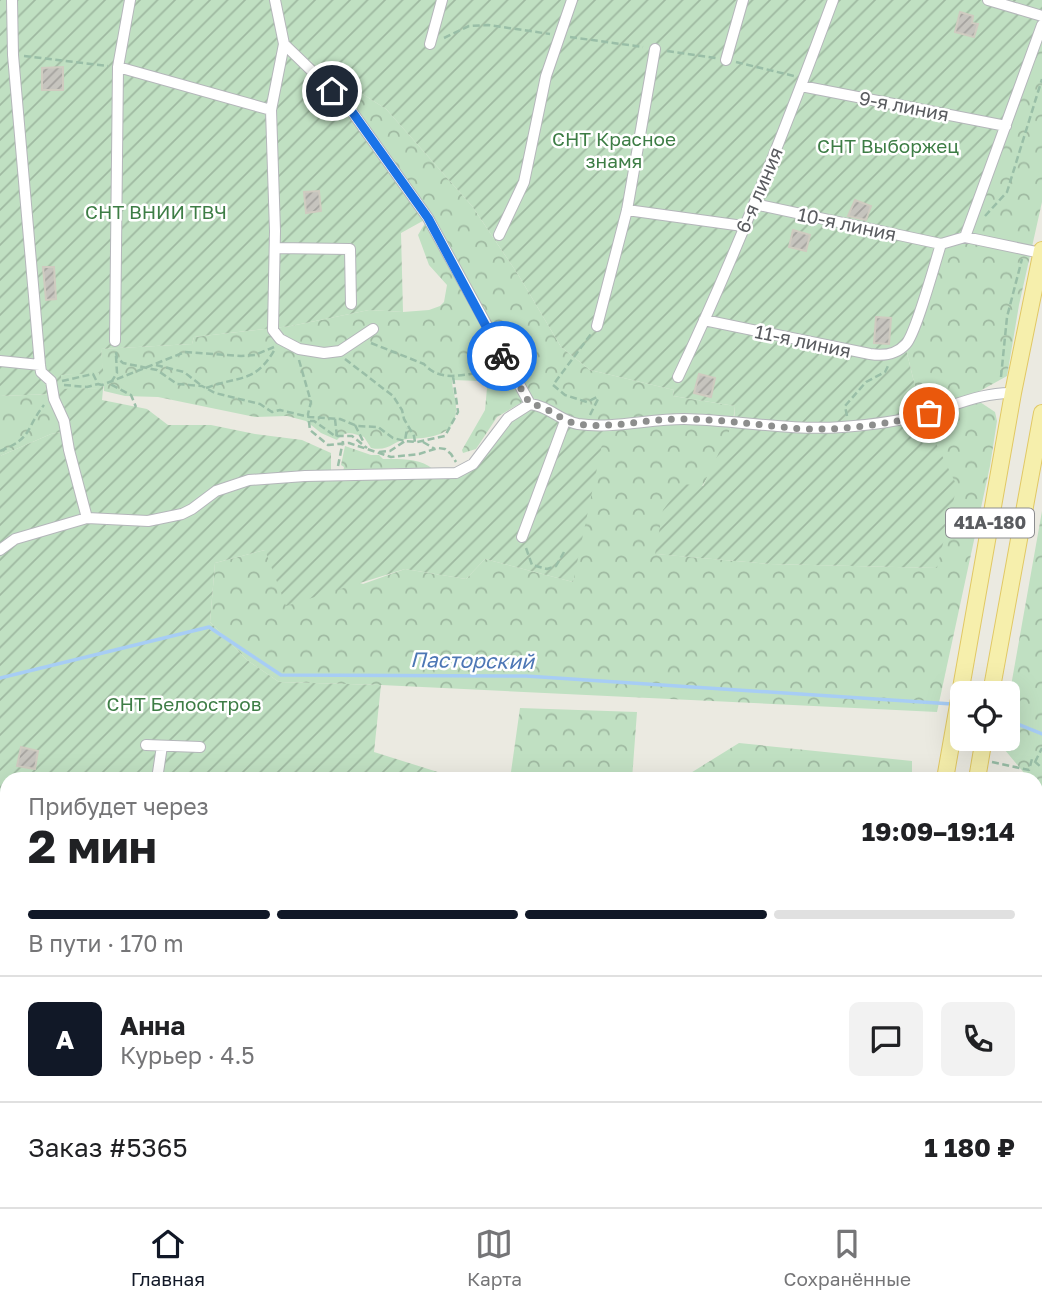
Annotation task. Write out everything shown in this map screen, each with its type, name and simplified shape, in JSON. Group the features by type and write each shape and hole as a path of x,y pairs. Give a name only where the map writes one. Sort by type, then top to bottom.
{"main road":[{"name":"41А-180","path":"946,772 1006,393 1042,252"},
{"name":"41А-180","path":"994,681 1042,413"}],"street":[{"path":"12,0 13,55 41,372 51,381 64,421 87,518"},
{"path":"115,346 118,67 130,0"},
{"path":"275,0 284,44 271,110 275,248 273,330 280,339 289,344 313,352 335,352 373,329"},
{"path":"430,44 442,0"},
{"path":"499,235 524,183 546,76 572,0"},
{"path":"726,60 743,0"},
{"name":"6-я линия","path":"677,377 754,204 833,0"},
{"path":"988,0 1042,16"},
{"path":"966,233 1042,25"},
{"path":"284,44 348,106 428,218 530,404"},
{"path":"597,326 627,210 655,49"},
{"path":"281,66 297,59"},
{"path":"118,67 271,110"},
{"name":"9-я линия","path":"803,82 1006,126"},
{"name":"10-я линия","path":"754,204 942,244"},
{"path":"627,210 743,226"},
{"path":"886,356 905,345 942,244 966,233 1024,250 1042,252"},
{"path":"275,248 350,249 351,304"},
{"name":"11-я линия","path":"704,320 886,356"},
{"path":"0,361 40,365"},
{"path":"0,550 15,539 87,518 148,521 181,514 216,491 248,480 305,476 449,475 460,472 473,464 509,418 530,404 543,406 565,421 606,426 681,419 728,420 792,428 848,426 918,416 1006,393"},
{"path":"522,537 565,421"},
{"path":"146,745 200,747"},
{"path":"158,772 162,746"}],"path":[{"path":"430,44 469,26 479,26 726,60 803,82"},
{"path":"13,55 118,67"},
{"path":"966,233 988,214 1007,192 1042,79"},
{"path":"1006,393 1007,317 1024,250"},
{"path":"590,415 597,397 587,402 565,394 553,385 597,326"},
{"path":"358,340 395,351 442,375 495,372 516,379"},
{"path":"289,344 301,366 310,402 310,430 328,445 343,443 379,452 390,451 404,441 407,428"},
{"path":"110,384 124,376 149,368 185,352 242,356 255,355 277,346 269,360 253,375 204,387 177,384 158,370 149,368 123,363 117,357 115,346"},
{"path":"110,384 117,373 115,346"},
{"path":"335,352 393,396 415,442"},
{"path":"848,426 845,405 866,382 885,372 888,367 886,356"},
{"path":"155,365 184,372 215,393 260,404 272,412 280,410 309,419 337,437 352,436 364,444"},
{"path":"99,384 93,374 58,383 87,387 110,384 131,395 135,407"},
{"path":"309,419 335,418 355,425 377,426 393,438 404,441 415,442 445,436 457,415 458,399 453,376"},
{"path":"0,451 13,447 23,439 38,412 54,396"},
{"path":"335,418 337,437"},
{"path":"355,425 369,450"},
{"path":"337,476 343,437"},
{"path":"422,441 435,449"},
{"path":"379,452 386,457 445,449 451,454 460,472"},
{"path":"522,537 532,565 547,569 556,566 564,552"},
{"path":"1035,762 1042,748"},
{"path":"979,768 1029,770 1032,759 1042,768"}],"green space":[{"path":"0,0 1042,0 1042,28 966,234 944,243 905,345 922,415 957,486 937,568 770,564 655,554 663,510 683,484 703,486 734,421 735,406 673,396 674,390 590,370 561,347 519,276 472,206 386,109 309,60 300,61 348,106 428,218 401,233 403,312 369,310 291,326 194,337 192,344 101,349 104,379 102,400 147,409 168,425 211,425 302,440 331,453 331,475 456,473 528,405 606,426 573,582 485,559 466,579 405,569 286,606 265,550 215,563 210,622 247,660 279,682 381,685 374,752 438,772 0,772 0,456 51,434 66,431 53,394 0,396","holes":["99,373 99,388 61,389 61,375"]},
{"path":"1042,28 1042,202 1019,305 1007,376 980,391 980,402 995,412 997,421 990,466 937,712 279,682 247,660 210,622 215,563 265,550 363,584 405,569 466,579 485,559 573,582 594,426 524,401 497,417 476,449 463,453 462,450 485,410 487,388 480,381 452,380 456,404 452,425 440,434 407,439 377,449 371,448 364,437 356,434 349,433 337,440 321,433 306,421 287,416 255,417 158,397 125,396 104,391 101,349 192,344 194,337 291,326 369,310 429,310 444,302 447,285 429,265 418,235 428,218 299,61 309,60 386,109 472,206 519,276 561,347 590,370 674,390 673,396 735,406 732,424 716,463 656,554 770,564 937,568 922,415 905,345 940,249"},
{"path":"99,372 100,388 61,390 60,375"},
{"path":"53,394 66,431 51,434 0,456 0,396"},
{"path":"345,446 379,455 383,459 416,461 433,469 394,468 343,472 344,467 341,465"},
{"path":"1042,511 1042,772 1023,772 1006,751 1020,751 1020,681 1012,681"},
{"path":"520,708 637,712 633,772 511,772"},
{"path":"739,743 912,761 912,772 692,772"}],"building":[{"path":"960,12 973,16 972,23 978,24 974,37 955,32"},
{"path":"63,67 63,90 42,90 42,68"},
{"path":"319,191 321,211 306,213 304,192"},
{"path":"855,200 871,206 866,220 848,216"},
{"path":"793,230 810,235 806,251 789,247"},
{"path":"43,267 54,267 56,299 46,300"},
{"path":"876,317 891,318 889,344 874,343"},
{"path":"699,374 715,378 711,397 694,393"},
{"path":"21,747 38,751 35,769 17,766"}],"waterway":[{"name":"Пасторский","path":"0,678 209,627 281,675 526,676 950,704"},
{"name":"Пасторский","path":"1020,725 1042,734"}],"way so far":[{"path":"502,356 530,404 543,406 565,421 577,424 606,426 666,419 728,420 811,428 866,425 929,413"}],"route":[{"path":"332,91 348,106 428,218 502,356"}],"park label":[{"name":"СНТ Выборжец","path":"888,146"},
{"name":"СНТ Красное знамя","path":"614,150"},
{"name":"СНТ ВНИИ ТВЧ","path":"156,212"},
{"name":"СНТ Белоостров","path":"184,704"}]}
